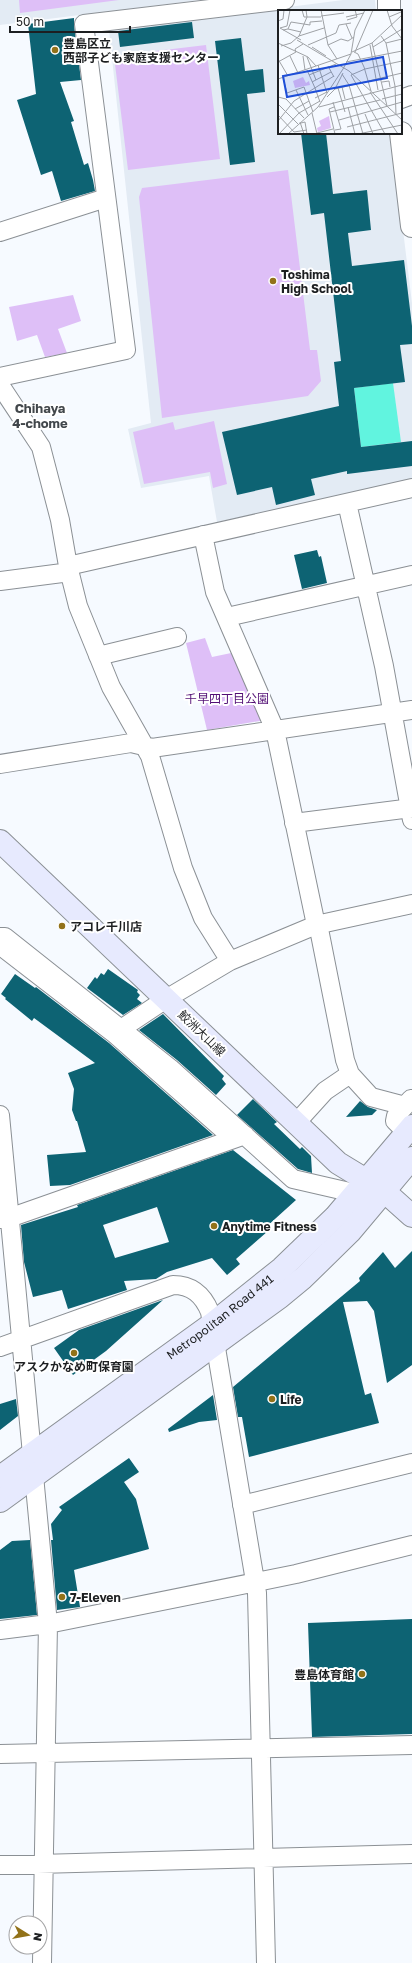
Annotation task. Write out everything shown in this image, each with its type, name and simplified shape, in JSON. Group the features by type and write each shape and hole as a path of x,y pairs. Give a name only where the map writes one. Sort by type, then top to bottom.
{"main road":[{"name":"鮫洲大山線","path":"0,841 338,1163 360,1187 384,1191 412,1216"},
{"name":"Metropolitan Road 441","path":"0,1477 212,1324 287,1263 330,1222 360,1187 409,1116"},
{"name":"Metropolitan Road 441","path":"0,1501 215,1345 303,1278 350,1232 412,1158"}],"street":[{"path":"0,377 126,350 84,24 285,0"},
{"path":"402,99 412,95"},
{"path":"401,134 412,226"},
{"path":"0,232 106,198"},
{"path":"0,385 41,447 60,520 69,569 78,606 111,687 142,745 150,756 183,868 200,911 230,961"},
{"path":"0,581 69,569 203,535 412,488"},
{"path":"294,823 411,812 384,666 347,503"},
{"path":"203,535 215,592 227,617 274,730 317,924 345,1060 350,1074 371,1097 409,1116"},
{"path":"227,617 412,575"},
{"path":"98,656 177,637"},
{"path":"0,764 131,743 152,748 412,710"},
{"path":"121,1029 166,999 230,961 317,924 412,904"},
{"path":"0,937 5,937 170,1068 239,1137"},
{"path":"0,948 114,1036 293,1179 360,1187"},
{"path":"296,1123 325,1091 350,1074"},
{"path":"0,1115 5,1218 21,1339 48,1624 42,1963"},
{"path":"5,1218 239,1137"},
{"path":"0,1347 173,1285 186,1286 198,1292 206,1302 212,1324 257,1593 266,1963"},
{"path":"242,1504 412,1463"},
{"path":"0,1630 48,1624 296,1574 412,1545"},
{"path":"0,1754 412,1745"},
{"path":"0,1865 412,1854"}],"shaded area":[{"path":"0,0 200,0 0,25"},
{"name":"Toshima High School","path":"343,0 375,0 376,10 278,10 278,134 391,134 412,303 412,481 217,522 209,476 141,488 128,429 151,423 109,30"},
{"path":"393,383 401,442 361,447 354,388"}],"green space":[{"path":"19,0 119,0 20,13"},
{"path":"206,45 220,159 128,170 114,56"},
{"path":"288,170 310,350 317,350 321,381 308,396 162,418 139,197 142,188"},
{"path":"73,295 81,321 58,329 67,353 45,357 37,335 17,341 9,307"},
{"path":"214,421 227,484 213,488 210,472 144,484 133,432 173,422 175,430"},
{"name":"千早四丁目公園","path":"205,638 212,657 236,652 265,720 207,730 186,643"}],"building":[{"path":"74,18 81,80 60,82 74,121 71,122 84,165 88,163 95,191 61,201 52,171 41,175 17,100 36,94 28,24"},
{"path":"192,22 194,38 120,47 118,31"},
{"path":"241,38 245,71 263,69 265,92 247,94 255,162 230,165 215,41"},
{"path":"301,134 326,134 333,194 367,190 371,230 348,233 352,266 404,260 412,326 412,344 400,345 405,382 354,388 361,447 412,441 412,466 347,474 347,471 311,479 315,495 276,505 272,487 237,495 222,432 339,406 334,362 341,361 324,213 311,215"},
{"path":"317,550 319,557 321,556 327,583 302,589 294,555"},
{"path":"108,969 138,990 137,992 140,995 137,999 142,1003 123,1015 87,988 95,977 97,979 101,973 104,975"},
{"path":"15,974 35,988 36,987 109,1043 213,1135 70,1185 50,1186 47,1155 86,1152 77,1121 72,1110 74,1089 68,1073 95,1063 34,1018 32,1021 5,999 6,998 1,994"},
{"path":"163,1014 224,1076 222,1079 226,1084 216,1095 177,1060 139,1030"},
{"path":"253,1099 277,1122 274,1124 300,1149 302,1147 311,1156 312,1173 298,1169 237,1115"},
{"path":"360,1101 368,1107 377,1110 372,1115 346,1117"},
{"path":"233,1150 296,1200 265,1228 268,1231 236,1259 240,1264 227,1275 212,1258 167,1272 156,1279 124,1281 127,1290 68,1309 62,1290 33,1297 24,1262 21,1225 78,1207 77,1205","holes":["157,1207 169,1242 115,1258 103,1225"]},
{"path":"412,1251 412,1365 387,1383 374,1311 367,1301 343,1302 365,1395 371,1393 379,1423 249,1457 242,1417 238,1417 233,1387 360,1281 359,1278 383,1252 395,1268"},
{"path":"163,1300 106,1351 73,1375 54,1348 79,1330"},
{"path":"213,1395 217,1420 199,1422 169,1432 168,1429"},
{"path":"16,1399 18,1416 0,1430 0,1404"},
{"path":"129,1458 139,1472 124,1482 136,1499 149,1549 74,1570 80,1607 57,1610 51,1524 62,1510 59,1507"},
{"path":"30,1540 37,1615 0,1619 0,1550 12,1541"},
{"path":"412,1619 412,1734 312,1737 308,1623"}],"place":[{"name":"豊島区立 西部子ども家庭支援センター","path":"55,50"},
{"name":"Toshima High School","path":"273,281"},
{"name":"アコレ千川店","path":"62,926"},
{"name":"Anytime Fitness","path":"214,1226"},
{"name":"アスクかなめ町保育園","path":"74,1353"},
{"name":"Life","path":"272,1399"},
{"name":"7-Eleven","path":"62,1597"},
{"name":"豊島体育館","path":"362,1674"}],"district":[{"name":"Chihaya 4-chome","path":"40,416"}]}
